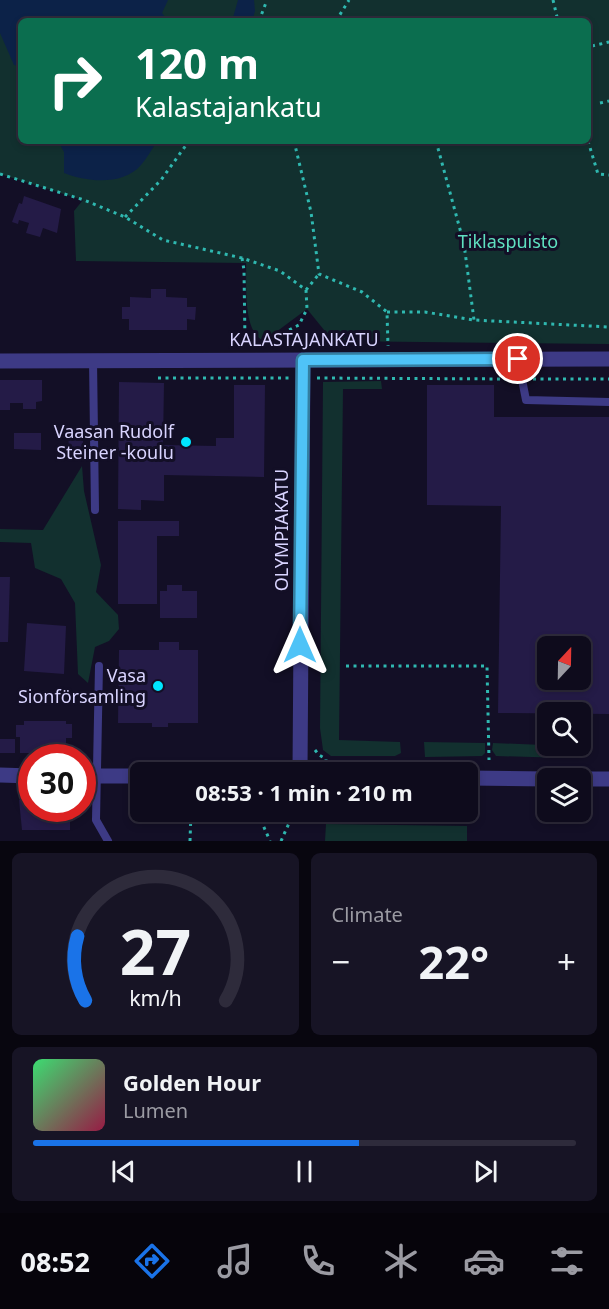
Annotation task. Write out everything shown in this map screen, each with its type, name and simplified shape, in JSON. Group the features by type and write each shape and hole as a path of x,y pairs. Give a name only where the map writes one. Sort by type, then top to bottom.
{"street":[{"name":"KALASTAJANKATU","path":"0,361 609,358"},
{"name":"OLYMPIAKATU","path":"300,762 303,360"},
{"path":"0,776 18,776"},
{"path":"96,776 130,776"},
{"path":"478,778 537,779"},
{"path":"591,779 609,779"}],"lane":[{"path":"518,359 526,400 609,402"},
{"path":"93,360 95,510"},
{"path":"93,744 99,666"},
{"path":"96,820 108,841"}],"path":[{"path":"261,18 267,0"},
{"path":"338,18 349,0"},
{"path":"553,0 557,18"},
{"path":"592,46 609,42"},
{"path":"600,104 609,101"},
{"path":"125,217 161,180 187,144"},
{"path":"264,342 299,325 307,309 306,290 319,274 311,212 295,144"},
{"path":"437,144 464,244 474,320"},
{"path":"589,144 598,174 609,175"},
{"path":"0,174 84,200 125,217 163,240 242,258 280,271 306,290"},
{"path":"242,258 245,342"},
{"path":"319,274 362,292 387,312 425,312 474,320 609,327"},
{"path":"387,312 388,360"},
{"path":"302,378 609,379"},
{"path":"346,666 487,666 489,760"},
{"path":"315,750 319,756 326,759 326,762"},
{"path":"190,822 190,841"},
{"path":"263,822 270,841"},
{"path":"281,841 290,822"}],"green space":[{"name":"Tiklaspuisto","path":"0,0 609,0 609,344 333,341 307,309 264,341 257,336 249,318 246,263 76,261 74,211 83,200 0,174"},
{"path":"381,381 382,389 343,389 339,740 400,742 401,753 395,756 331,756 323,750 320,728 323,382"},
{"path":"82,466 84,491 101,565 96,592 118,615 119,629 109,641 95,647 88,683 78,674 75,603 61,579 35,568 31,543 0,542 0,529 43,530"},
{"path":"424,742 485,743 485,753 482,756 425,757"},
{"path":"493,743 537,745 537,756 565,756 565,758 496,756 492,750"},
{"path":"326,824 467,826 467,841 325,841"}],"water":[{"path":"0,0 168,0 162,13 166,18 18,18 18,66 14,65 0,33"},
{"path":"238,0 254,0 253,18 233,18"},
{"path":"60,144 155,144 133,172 115,179 104,180 64,173 64,152"}],"building":[{"path":"24,196 61,209 57,233 43,228 40,237 26,233 29,223 19,220 18,224 12,222"},
{"path":"151,289 166,289 166,297 187,298 187,307 196,307 195,320 187,319 187,330 129,330 129,319 122,319 122,307 130,307 130,297 151,298"},
{"path":"0,380 42,380 42,401 36,402 36,409 23,409 23,403 10,403 10,410 0,410"},
{"path":"119,382 164,383 163,445 216,446 216,438 234,438 234,385 265,385 264,477 164,475 164,501 141,500 141,510 118,509"},
{"path":"427,385 494,385 494,417 609,417 609,714 591,714 591,702 537,702 537,713 498,713 501,506 427,505"},
{"path":"68,429 83,429 83,451 69,452"},
{"path":"14,433 41,433 41,450 14,449"},
{"path":"118,521 179,521 179,536 157,536 157,604 118,604"},
{"path":"0,577 10,577 8,642 0,642"},
{"path":"167,585 182,585 182,591 197,591 197,618 160,618 160,591 167,591"},
{"path":"27,623 66,626 64,674 24,671"},
{"name":"Vasa Sionförsamling","path":"159,642 179,642 179,650 198,650 198,723 168,723 168,727 152,727 152,723 118,723 119,650 159,650"},
{"path":"24,721 66,721 66,724 72,724 72,738 66,738 66,744 20,744 20,737 16,737 16,725 24,725"},
{"path":"0,739 15,739 15,753 0,753"},
{"path":"21,822 70,822 70,830 22,830"}],"place":[{"name":"Vaasan Rudolf Steiner -koulu","path":"186,442"},
{"name":"Vasa Sionförsamling","path":"158,686"}],"route":[{"path":"300,645 303,360 518,359"}]}
